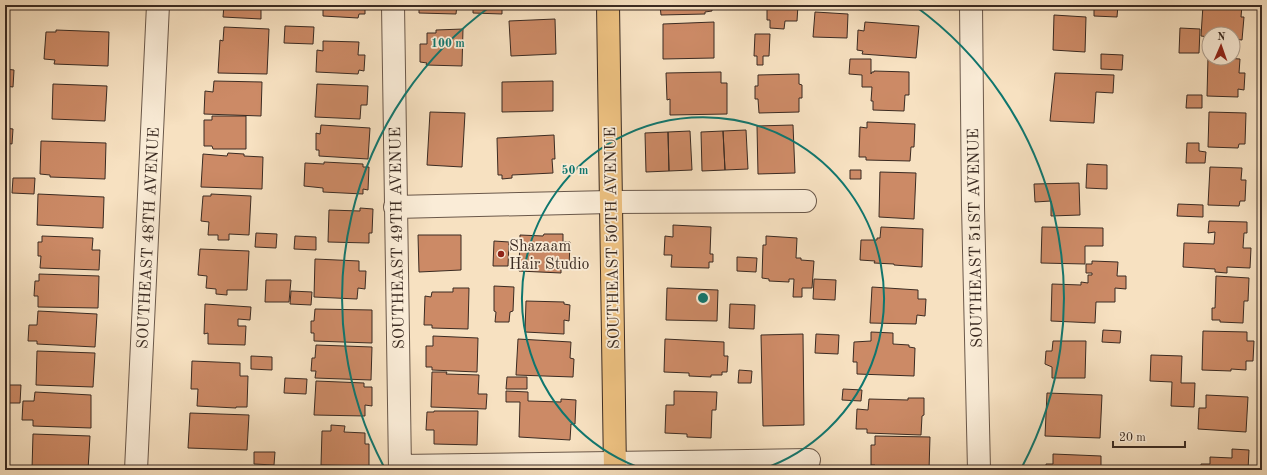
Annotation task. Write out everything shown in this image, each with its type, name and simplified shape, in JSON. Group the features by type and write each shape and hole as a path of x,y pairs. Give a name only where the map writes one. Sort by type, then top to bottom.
{"main road":[{"name":"SOUTHEAST 50TH AVENUE","path":"608,5 615,466"}],"street":[{"name":"SOUTHEAST 48TH AVENUE","path":"136,470 158,5"},
{"name":"SOUTHEAST 49TH AVENUE","path":"393,5 400,468"},
{"name":"SOUTHEAST 51ST AVENUE","path":"971,5 973,214 979,470"},
{"path":"395,206 610,202 805,201"},
{"path":"400,468 615,466 809,460"}],"building":[{"path":"224,5 261,5 261,19 223,17"},
{"path":"323,5 365,5 365,14 359,14 358,18 323,16"},
{"path":"419,5 457,5 456,14 419,13"},
{"path":"473,5 502,5 502,14 473,13"},
{"path":"660,5 712,5 712,11 705,12 705,14 661,15"},
{"path":"767,5 798,5 797,21 785,21 784,29 770,28 770,20 767,20"},
{"path":"1094,5 1118,5 1117,17 1094,16"},
{"path":"1203,5 1242,5 1241,17 1244,17 1242,40 1241,26 1202,26"},
{"path":"815,12 848,14 847,38 813,37"},
{"path":"1054,15 1086,17 1085,52 1053,50"},
{"path":"555,19 556,54 511,56 509,21"},
{"path":"714,22 714,58 663,59 663,24"},
{"path":"865,22 919,26 916,58 862,54 863,51 857,50 858,30 864,31"},
{"path":"285,26 314,27 313,44 284,43"},
{"path":"224,27 269,29 267,74 218,73 220,40 223,41"},
{"path":"1180,28 1200,29 1199,53 1179,53"},
{"path":"463,29 462,66 426,65 427,63 420,62 420,44 427,44 427,33 436,33 436,30"},
{"path":"56,30 109,32 108,66 54,64 55,60 44,59 46,32 56,32"},
{"path":"755,34 770,34 769,56 763,56 763,65 757,65 757,56 754,56"},
{"path":"323,41 359,42 358,55 365,55 364,71 359,70 358,74 316,72 317,50 323,51"},
{"path":"1101,54 1123,55 1122,70 1101,69"},
{"path":"850,59 871,59 871,74 874,71 909,72 909,95 905,95 904,111 873,110 873,101 871,101 872,87 862,87 862,75 849,74"},
{"path":"1208,66 1240,66 1239,73 1245,73 1244,90 1238,89 1238,97 1207,96"},
{"path":"5,69 14,70 13,87 5,86"},
{"path":"721,72 721,83 727,83 727,114 670,115 670,99 667,100 666,73"},
{"path":"1055,73 1114,75 1113,93 1096,92 1094,123 1050,121"},
{"path":"799,74 799,84 802,85 802,98 799,98 799,112 759,113 758,99 755,99 755,86 758,86 758,75"},
{"path":"214,81 262,82 261,116 204,114 205,91 213,92"},
{"path":"553,81 553,111 502,112 502,82"},
{"path":"53,84 107,86 105,121 52,119"},
{"path":"317,84 368,86 367,105 361,105 360,119 315,117"},
{"path":"1187,95 1202,95 1202,108 1186,108"},
{"path":"430,112 465,113 462,167 427,165"},
{"path":"1209,112 1246,113 1245,144 1239,144 1238,148 1208,147"},
{"path":"212,116 246,116 246,149 213,149 212,146 204,146 204,120 212,120"},
{"path":"867,122 915,124 914,147 911,147 910,161 866,160 866,157 859,157 860,127 867,128"},
{"path":"321,125 370,128 368,159 319,156 319,150 316,150 316,133 320,134"},
{"path":"793,125 795,173 758,174 757,126"},
{"path":"5,128 13,129 12,144 5,143"},
{"path":"746,130 748,169 725,170 723,131"},
{"path":"690,131 692,170 669,171 668,132"},
{"path":"723,131 725,170 702,171 701,132"},
{"path":"668,132 669,171 646,172 645,133"},
{"path":"554,135 555,159 552,159 553,173 512,175 512,178 502,179 502,175 498,175 497,138"},
{"path":"41,141 106,143 105,179 50,177 50,175 40,174"},
{"path":"1187,143 1199,143 1199,151 1206,152 1205,163 1186,163"},
{"path":"228,153 263,157 262,189 201,187 203,154 227,156"},
{"path":"324,162 363,164 363,167 369,167 368,190 363,189 363,194 323,192 323,188 304,186 305,163 324,164"},
{"path":"1087,164 1107,165 1107,189 1086,188"},
{"path":"1210,167 1242,168 1241,180 1246,180 1245,201 1240,201 1239,206 1208,205"},
{"path":"850,170 861,170 861,179 850,179"},
{"path":"880,172 916,173 914,219 879,217"},
{"path":"13,178 35,178 34,194 12,193"},
{"path":"1079,183 1080,215 1051,216 1051,201 1035,202 1034,184"},
{"path":"38,194 104,197 103,228 37,225"},
{"path":"211,194 251,196 249,235 229,234 229,240 218,240 218,235 208,235 209,222 201,221 203,196 211,196"},
{"path":"1178,204 1203,205 1203,217 1177,216"},
{"path":"360,208 373,209 372,233 369,233 369,243 328,242 329,210 360,211"},
{"path":"1209,221 1247,222 1247,233 1244,233 1243,248 1251,248 1250,268 1227,267 1227,273 1215,272 1215,269 1183,267 1184,243 1214,244 1215,232 1208,233"},
{"path":"673,225 711,227 710,254 713,254 713,262 709,262 709,268 671,267 672,255 664,255 665,236 673,237"},
{"path":"881,227 923,229 922,267 874,263 875,261 860,260 861,240 877,240 877,238 880,238"},
{"path":"1042,227 1103,228 1103,246 1085,246 1085,264 1041,263"},
{"path":"256,233 277,234 276,248 255,247"},
{"path":"544,234 563,234 563,242 570,242 569,268 561,267 561,273 519,271 520,235 543,236"},
{"path":"418,235 461,235 461,270 419,272"},
{"path":"42,236 93,238 92,250 100,250 99,270 40,268 41,256 38,256 38,242 42,242"},
{"path":"295,236 316,237 316,250 294,249"},
{"path":"766,236 797,238 796,258 814,261 812,288 802,288 802,297 793,297 794,279 789,279 789,282 769,281 769,279 762,278 763,245 766,245"},
{"name":"Shazaam Hair Studio","path":"494,241 509,242 508,266 493,266"},
{"path":"200,249 249,251 247,290 227,290 227,295 216,294 216,289 206,288 207,276 198,275"},
{"path":"737,257 757,258 756,272 737,271"},
{"path":"315,259 359,261 359,271 366,271 365,289 358,288 357,299 314,297"},
{"path":"1092,261 1118,262 1117,276 1126,276 1126,289 1115,288 1115,302 1096,302 1095,323 1051,321 1052,284 1081,285 1081,282 1088,283 1088,275 1092,275 1092,273 1086,273 1086,264 1092,264"},
{"path":"39,274 99,276 98,308 38,307 38,296 34,296 35,281 39,281"},
{"path":"1216,276 1249,278 1248,301 1244,301 1243,323 1220,322 1220,320 1212,320 1212,308 1215,308"},
{"path":"814,279 836,280 835,300 813,299"},
{"path":"266,280 291,280 289,302 265,302"},
{"path":"494,286 514,287 513,311 510,312 509,322 495,322 496,312 494,311"},
{"path":"872,287 918,290 918,299 926,299 925,316 917,315 916,324 870,323"},
{"path":"453,288 469,288 468,329 432,328 432,325 424,325 425,296 431,297 432,292 453,292"},
{"path":"667,288 718,290 717,321 666,320"},
{"path":"291,291 312,292 311,305 290,304"},
{"path":"526,301 564,302 564,304 570,305 569,321 564,320 564,334 525,332"},
{"path":"205,304 251,307 250,320 238,319 238,326 246,326 245,345 208,344 208,333 204,334"},
{"path":"730,304 755,305 754,329 729,328"},
{"path":"315,309 372,310 372,343 314,341 314,333 311,333 311,321 314,321"},
{"path":"38,311 97,314 95,347 37,344 37,341 28,341 29,325 37,325"},
{"path":"1103,330 1121,331 1120,343 1102,342"},
{"path":"1203,331 1247,332 1247,341 1254,341 1253,361 1246,361 1246,370 1202,370"},
{"path":"871,332 893,333 893,344 909,345 909,347 915,348 914,376 857,374 857,362 853,362 854,342 871,341"},
{"path":"803,334 804,425 763,426 761,335"},
{"path":"816,334 839,335 838,354 815,353"},
{"path":"433,336 478,338 477,372 432,370 432,367 426,367 426,346 433,346"},
{"path":"518,339 571,342 570,358 574,359 573,377 516,375"},
{"path":"665,339 724,342 724,356 728,356 727,372 722,372 722,375 711,375 711,377 689,376 689,373 664,372"},
{"path":"1053,341 1086,341 1085,378 1052,378 1052,367 1045,364 1046,351 1052,351"},
{"path":"316,345 372,347 371,380 315,378 316,371 311,371 312,358 315,358"},
{"path":"37,351 95,353 93,387 36,385"},
{"path":"1151,355 1182,356 1181,383 1195,383 1194,407 1171,406 1172,382 1150,381"},
{"path":"251,356 272,357 272,370 251,369"},
{"path":"192,361 240,363 240,376 248,376 247,407 236,408 197,406 198,389 191,389"},
{"path":"739,370 752,371 751,383 738,383"},
{"path":"432,372 479,375 478,394 487,394 486,409 431,407"},
{"path":"507,377 527,377 527,389 506,389"},
{"path":"285,378 307,379 306,394 284,393"},
{"path":"316,381 364,383 364,387 372,387 372,406 365,405 365,416 314,415"},
{"path":"5,385 21,385 20,403 5,403"},
{"path":"843,389 862,390 861,401 842,400"},
{"path":"506,391 528,392 528,401 561,402 561,399 576,400 575,424 571,424 570,440 519,437 520,402 506,402"},
{"path":"674,391 717,392 716,410 712,410 711,438 687,437 687,434 665,433 666,405 674,405"},
{"path":"35,392 91,395 91,428 33,426 33,420 22,420 23,401 34,401"},
{"path":"1047,393 1102,395 1100,438 1045,436"},
{"path":"1206,395 1248,397 1246,432 1198,429 1199,408 1206,408"},
{"path":"908,398 924,398 924,415 922,416 921,435 867,433 867,429 856,429 857,409 868,410 869,399 908,400"},
{"path":"478,411 477,445 434,444 434,430 426,430 427,412"},
{"path":"190,413 249,415 247,450 188,448"},
{"path":"331,425 345,426 344,432 365,433 365,444 369,444 369,466 321,465 322,431 331,431"},
{"path":"33,434 90,436 88,470 32,469"},
{"path":"875,436 930,437 929,470 875,469 875,465 871,465 871,445 875,445"},
{"path":"1232,449 1249,450 1248,470 1201,470 1201,464 1210,464 1210,457 1232,458"},
{"path":"254,452 275,452 274,465 254,464"},
{"path":"1053,454 1101,456 1101,470 1046,470 1046,464 1053,464"},
{"path":"187,468 240,470 187,470"}],"place":[{"name":"Shazaam Hair Studio","path":"501,254"}]}
